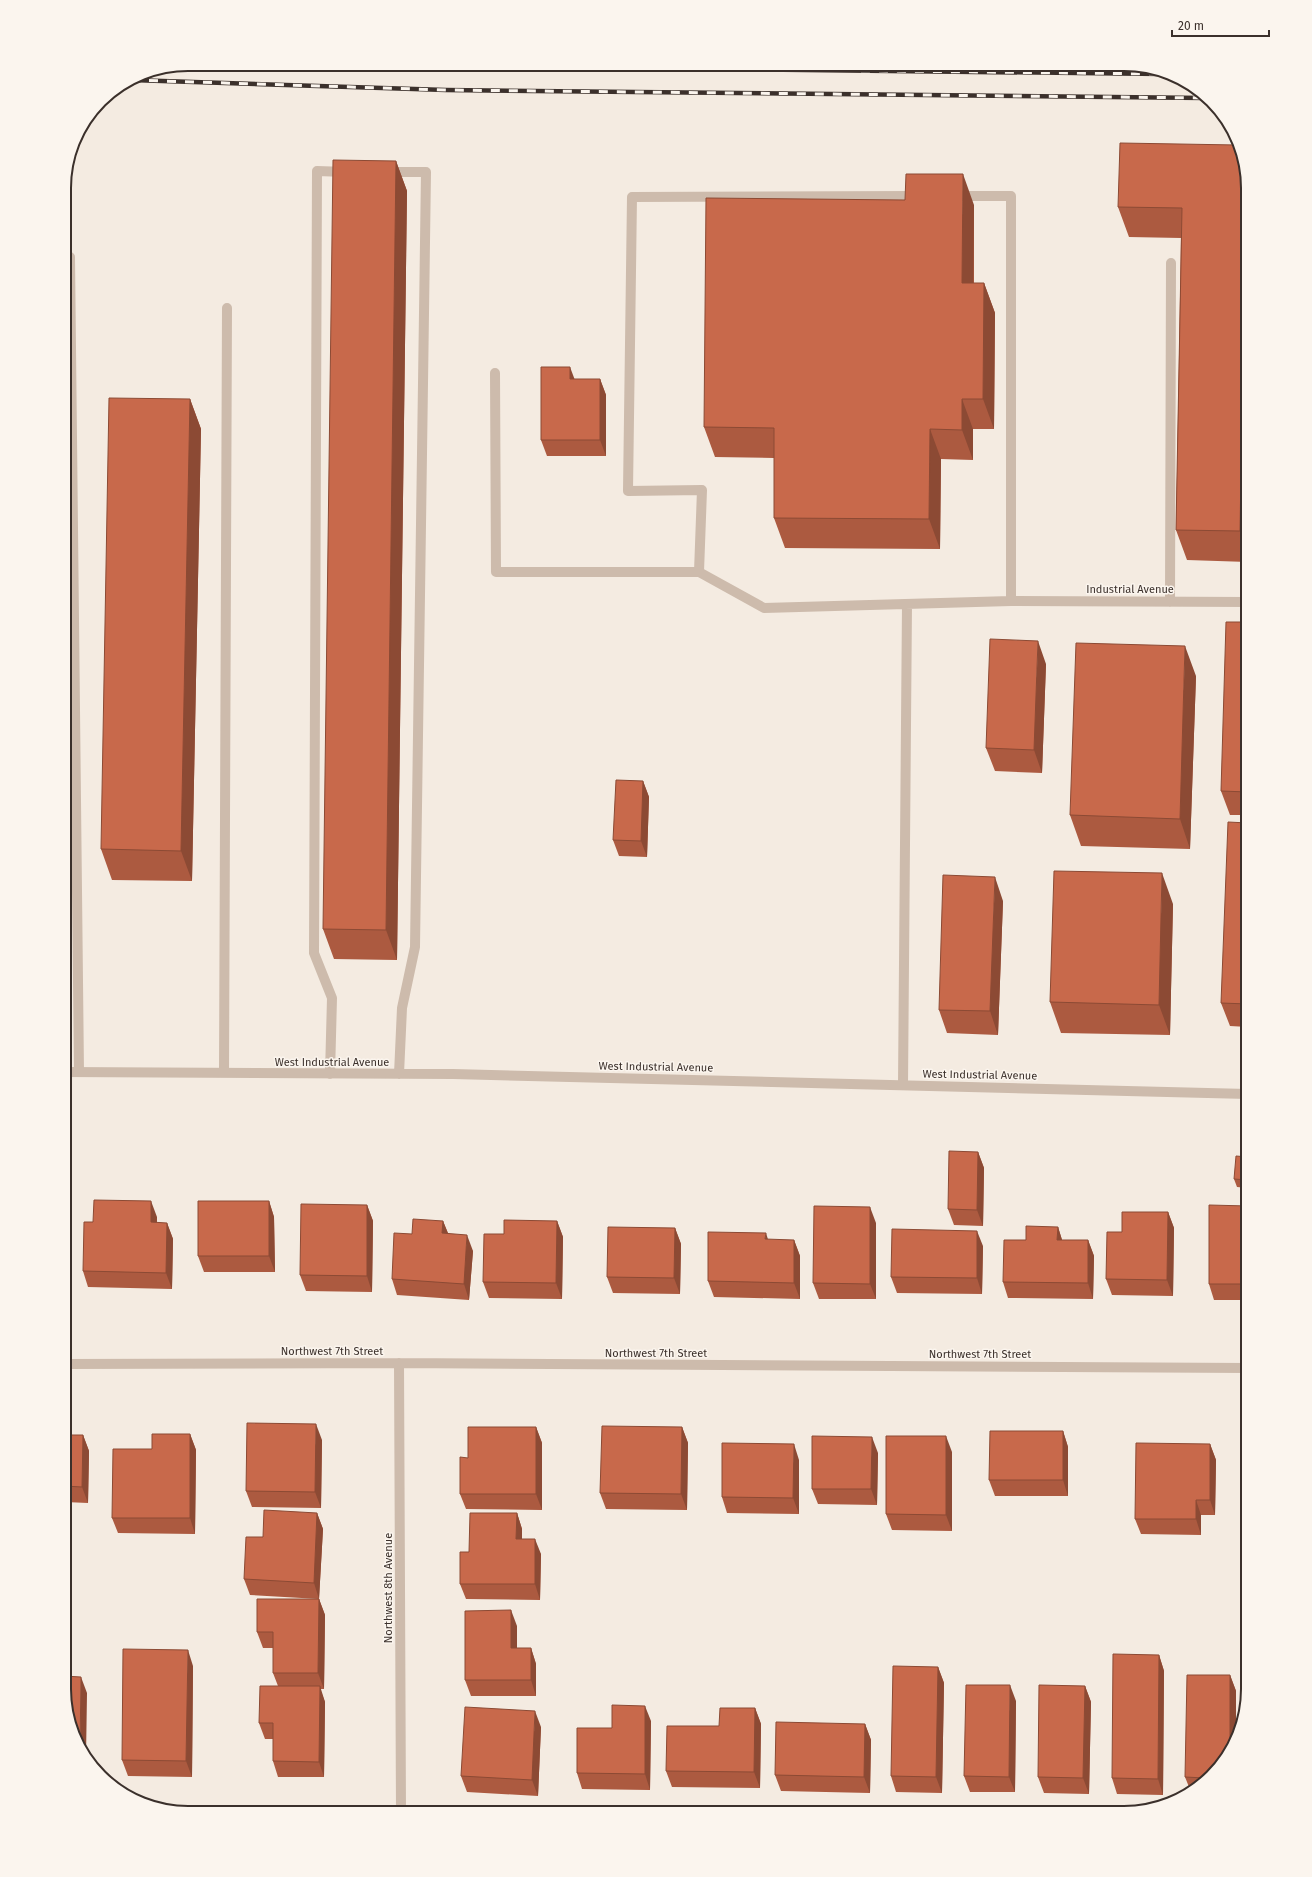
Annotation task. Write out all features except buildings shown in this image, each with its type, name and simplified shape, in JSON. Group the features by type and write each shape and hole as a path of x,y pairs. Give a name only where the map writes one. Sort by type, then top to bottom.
{"street":[{"path":"330,1074 332,998 314,953 317,172 356,172"},
{"path":"380,172 426,172 415,947 402,1008 399,1074"},
{"path":"495,373 496,572 699,572 702,490 628,491 632,197 924,196"},
{"path":"948,196 1011,196 1011,600"},
{"path":"1170,602 1171,263"},
{"path":"224,1073 227,308"},
{"path":"71,348 79,1072"},
{"name":"Industrial Avenue","path":"699,572 764,608 1011,600 1241,602"},
{"path":"903,1085 907,604"},
{"name":"West Industrial Avenue","path":"71,1072 399,1074 1241,1094"},
{"name":"Northwest 7th Street","path":"71,1364 399,1363 1241,1368"},
{"name":"Northwest 8th Avenue","path":"399,1363 401,1806"}],"railway":[{"path":"894,71 1150,74"},
{"path":"142,80 446,90 1198,98"}]}
